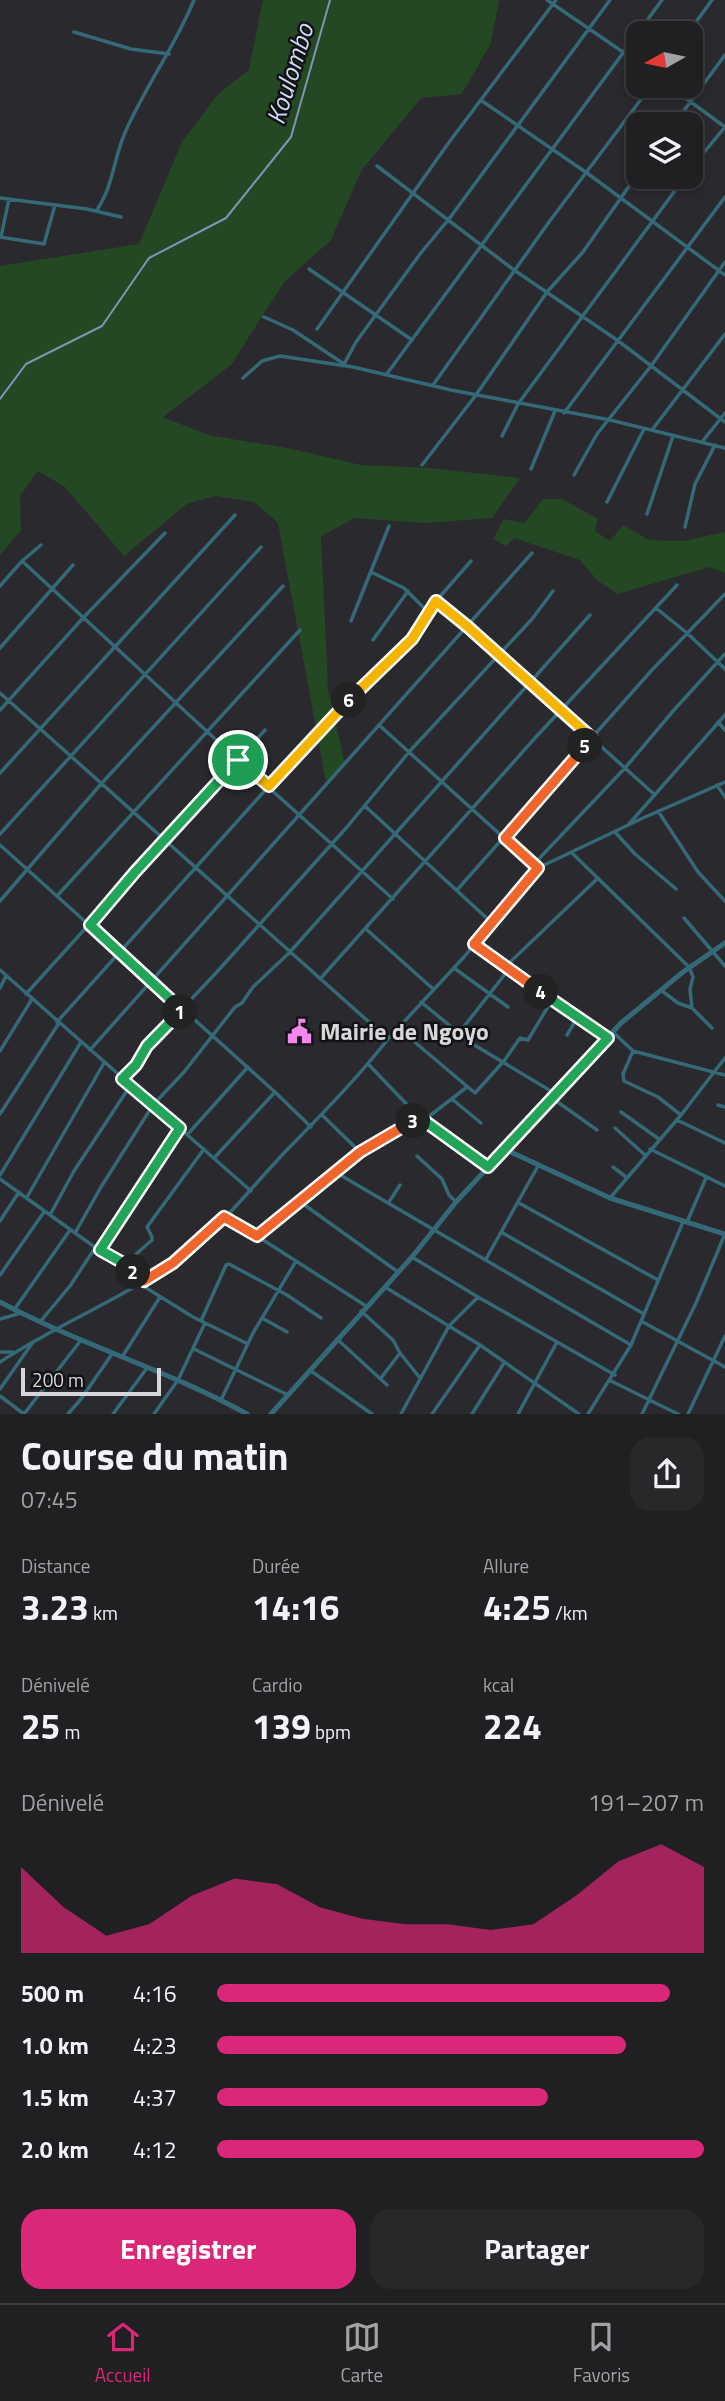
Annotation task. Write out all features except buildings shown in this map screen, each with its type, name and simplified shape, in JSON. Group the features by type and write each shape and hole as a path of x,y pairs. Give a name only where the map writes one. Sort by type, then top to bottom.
{"street":[{"path":"96,211 110,188 117,152 127,128 169,54 194,0"},
{"path":"547,0 626,54"},
{"path":"317,329 556,0"},
{"path":"344,365 420,254 449,219 610,0"},
{"path":"386,374 662,0"},
{"path":"697,21 712,0"},
{"path":"75,32 131,49 169,54"},
{"path":"683,112 725,55"},
{"path":"433,385 514,270 642,98"},
{"path":"686,98 725,127 703,154"},
{"path":"482,102 587,173 725,275"},
{"path":"377,166 482,243 514,270 617,340 723,420"},
{"path":"422,465 476,395 547,292 583,252 627,189"},
{"path":"502,436 518,404 676,189"},
{"path":"564,413 725,197"},
{"path":"0,198 121,217"},
{"path":"9,199 0,237 44,244 55,205"},
{"path":"575,475 592,442 651,366 725,262"},
{"path":"309,269 412,340"},
{"path":"264,317 293,330 344,365"},
{"path":"651,431 725,334"},
{"path":"243,378 262,361 276,355 344,365 518,404 610,420 725,448"},
{"path":"531,469 555,411"},
{"path":"702,442 723,420 725,413"},
{"path":"607,502 644,429"},
{"path":"647,514 673,436"},
{"path":"685,527 697,480 715,445"},
{"path":"0,773 235,515"},
{"path":"351,621 389,526"},
{"path":"0,710 165,533"},
{"path":"0,586 22,561 41,545"},
{"path":"0,834 261,547"},
{"path":"90,1050 532,553"},
{"path":"22,561 393,899"},
{"path":"0,1114 58,1023 269,786 379,670 402,650 436,601 471,561"},
{"path":"0,648 74,565"},
{"path":"371,572 408,591 429,612"},
{"path":"320,979 677,585"},
{"path":"0,901 102,784 283,586"},
{"path":"373,640 408,591"},
{"path":"122,1079 136,1065 147,1046 365,806 410,752 531,619 552,591"},
{"path":"457,890 725,594"},
{"path":"436,601 655,794"},
{"path":"656,608 725,668"},
{"path":"13,1310 73,1231 152,1105 235,1007 242,1003 253,987 290,952 590,615"},
{"path":"57,896 300,631"},
{"path":"0,1362 34,1340 173,1263 251,1191 369,1065 398,1028 492,923 536,866 725,654"},
{"path":"0,693 388,1040"},
{"path":"628,825 725,715"},
{"path":"718,722 725,730"},
{"path":"379,725 536,866"},
{"path":"26,994 265,730"},
{"path":"536,866 572,853 725,782"},
{"path":"717,785 725,797"},
{"path":"365,806 492,923"},
{"path":"659,811 698,872 725,901"},
{"path":"615,832 635,854 676,889"},
{"path":"0,845 311,1127"},
{"path":"572,853 690,967 694,977 690,989 692,1009"},
{"path":"458,1034 507,968 598,878"},
{"path":"684,918 725,966"},
{"path":"366,929 433,989"},
{"path":"271,1414 363,1308 412,1257 456,1202 613,1032 690,967 725,943"},
{"path":"474,944 608,1038"},
{"path":"454,968 508,1007"},
{"path":"0,970 251,1191"},
{"path":"0,988 6,976"},
{"path":"662,991 692,1009 712,1028"},
{"path":"0,1051 32,999"},
{"path":"398,1028 476,1092 504,1061 520,1038 528,1040 552,1000"},
{"path":"421,1002 458,1034 504,1061 597,1130"},
{"path":"567,1035 577,1018"},
{"path":"613,1032 634,1051 725,1075"},
{"path":"81,1042 0,1177 44,1212 125,1264 160,1297 248,1344"},
{"path":"634,1051 623,1074 624,1081 658,1097 681,1115"},
{"path":"610,1198 681,1115 725,1058"},
{"path":"27,1197 104,1063"},
{"path":"369,1065 421,1119 488,1167"},
{"path":"187,1135 248,1068"},
{"path":"50,1216 74,1171 130,1086"},
{"path":"257,1236 360,1152 421,1119 467,1087"},
{"path":"214,1158 275,1092"},
{"path":"452,1098 481,1123"},
{"path":"718,1105 725,1107"},
{"path":"621,1112 659,1139"},
{"path":"322,1115 360,1152"},
{"path":"677,1119 725,1143"},
{"path":"40,1322 98,1249 180,1128"},
{"path":"615,1128 645,1155"},
{"path":"125,1264 152,1240 147,1227 204,1149"},
{"path":"504,1149 610,1198 725,1234 712,1268 642,1414"},
{"path":"650,1149 725,1186"},
{"path":"417,1156 442,1179 449,1195 456,1202"},
{"path":"485,1259 538,1166"},
{"path":"612,1167 626,1177"},
{"path":"335,1172 631,1345"},
{"path":"588,1414 615,1375 631,1345 706,1178"},
{"path":"389,1202 400,1185"},
{"path":"0,1221 19,1192"},
{"path":"299,1201 398,1272"},
{"path":"519,1203 658,1280"},
{"path":"0,1275 44,1212"},
{"path":"224,1217 296,1261 363,1308 393,1340 420,1378"},
{"path":"502,1232 644,1314"},
{"path":"412,1257 615,1375"},
{"path":"220,1401 262,1318 296,1261"},
{"path":"154,1414 178,1380 194,1349 228,1264 278,1290 321,1318"},
{"path":"384,1286 480,1345 579,1414"},
{"path":"122,1357 160,1297"},
{"path":"401,1414 450,1326 478,1297"},
{"path":"0,1303 54,1329 178,1380 247,1414"},
{"path":"0,1319 21,1313"},
{"path":"262,1318 287,1332"},
{"path":"641,1321 725,1367"},
{"path":"688,1414 725,1336"},
{"path":"337,1339 387,1384"},
{"path":"0,1389 34,1340"},
{"path":"0,1396 24,1414 81,1340"},
{"path":"518,1414 557,1342"},
{"path":"432,1414 480,1345"},
{"path":"194,1349 288,1395"},
{"path":"0,1352 14,1352"},
{"path":"68,1414 113,1353"},
{"path":"381,1378 400,1353"},
{"path":"472,1414 504,1363"},
{"path":"113,1414 146,1368"},
{"path":"310,1371 372,1414"},
{"path":"611,1381 678,1414"},
{"path":"564,1414 568,1407"}],"green space":[{"path":"263,0 499,0 491,43 462,94 421,98 361,171 331,240 284,282 231,365 163,417 208,435 287,448 361,465 430,468 520,478 492,518 425,523 355,518 321,536 328,689 345,765 326,782 278,523 254,502 216,496 188,503 124,556 65,487 38,471 20,496 21,530 0,555 0,266 139,244 182,142 218,94 249,70"},
{"path":"543,499 562,499 598,519 595,531 610,541 623,525 649,540 683,541 725,532 725,573 709,567 618,594 598,581 580,560 514,538 506,546 493,539 504,519 525,523"}],"waterway":[{"name":"Koulombo","path":"0,399 26,364 102,326 149,258 226,218 291,137 330,0"}],"place":[{"name":"Mairie de Ngoyo","path":"300,1032"}],"route":[{"path":"436,601 592,738 505,838 538,868 474,944 608,1038 488,1167 419,1117 360,1152 257,1236 224,1217 173,1263 144,1281 125,1264 100,1250 180,1128 122,1079 136,1065 147,1046 182,1010 90,925 238,760 269,786 412,639 436,601"}]}
